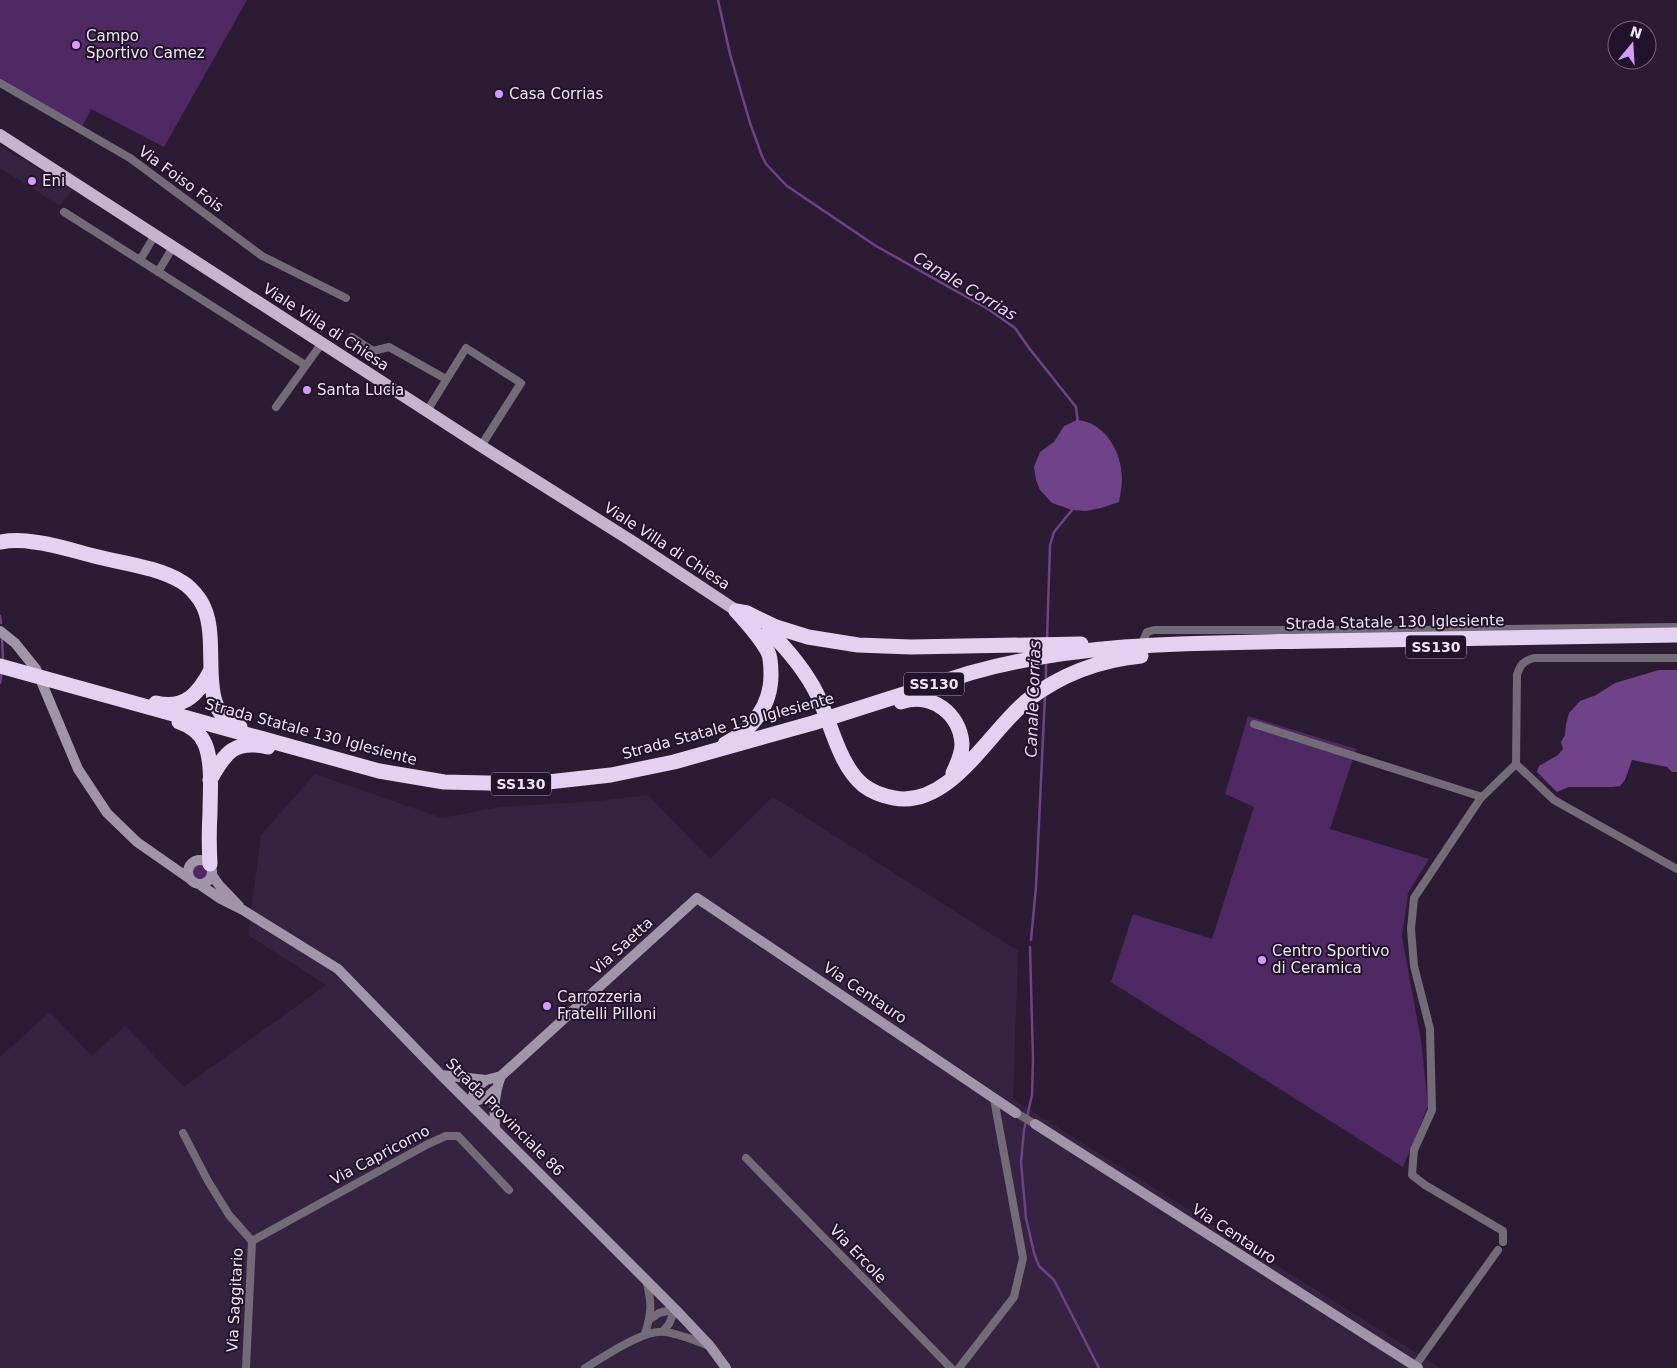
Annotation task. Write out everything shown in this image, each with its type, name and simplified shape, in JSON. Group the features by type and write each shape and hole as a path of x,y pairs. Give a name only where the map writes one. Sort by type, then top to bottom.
{"highway":[{"path":"0,542 36,542 157,571 182,582 195,593 206,611 212,640 211,670 215,703 220,713 229,722 297,742 329,757"},
{"path":"736,610 747,613 776,627 808,637 858,645 1029,652 1142,643 1226,642"},
{"path":"735,743 752,726 768,701 772,687 769,654 756,633 736,610"},
{"path":"769,632 796,660 817,694 844,760 853,775 864,786 876,793 899,799 913,799 930,793 952,779 1011,715 1051,684 1099,663 1130,657 1194,651"},
{"name":"Strada Statale 130 Iglesiente","path":"1113,649 1226,642 1677,635"},
{"name":"Strada Statale 130 Iglesiente","path":"1051,650 1194,651 1677,644"},
{"name":"Strada Statale 130 Iglesiente","path":"0,666 379,771 444,782 530,784 611,775 674,762 735,743 813,723 1029,652"},
{"path":"105,695 132,697 164,705 177,704 184,702 199,691 211,670"},
{"path":"105,695 130,708 188,725 196,730 206,744 210,780 209,837 203,866"},
{"path":"840,714 866,713 914,699 935,703 953,717 960,731 961,754 952,779"},
{"path":"210,780 225,755 238,747 262,746 293,753 329,757"}],"main road":[{"name":"Viale Villa di Chiesa","path":"0,135 481,446 630,540 769,632"}],"street":[{"name":"Via Foiso Fois","path":"0,82 130,158 262,256 346,298"},
{"path":"64,212 305,365"},
{"path":"140,260 155,236"},
{"path":"158,272 173,247"},
{"path":"352,337 373,351 389,347 446,379"},
{"path":"276,407 322,343"},
{"path":"427,411 466,348 521,383 481,446"},
{"path":"1142,643 1147,632 1154,630 1418,630 1677,627"},
{"name":"Strada Provinciale 86","path":"0,631 15,643 36,669 78,769 102,806 137,842 221,899 243,910 338,969 675,1309 710,1346 726,1368"},
{"path":"1503,1242 1503,1231 1412,1175 1414,1150 1432,1110 1430,1029 1414,966 1411,929 1414,898 1482,797 1516,764 1517,675 1524,661 1534,658 1677,658"},
{"path":"1254,724 1482,797"},
{"path":"1516,764 1554,800 1677,869"},
{"name":"Strada Provinciale 86","path":"163,861 203,866 243,910"},
{"path":"203,866 209,881 195,882 188,871 203,866"},
{"name":"Via Saetta","path":"496,1128 494,1101 501,1076 698,898"},
{"name":"Via Centauro","path":"698,898 1016,1113"},
{"name":"Via Saetta","path":"441,1075 486,1080 501,1076"},
{"path":"470,1104 476,1088 486,1080"},
{"path":"470,1104 487,1097 496,1089"},
{"path":"959,1368 1014,1297 1023,1258 994,1099"},
{"path":"1016,1113 1035,1124"},
{"name":"Via Centauro","path":"1035,1124 1417,1367"},
{"name":"Via Saggitario","path":"183,1133 229,1215 252,1241 246,1368"},
{"name":"Via Capricorno","path":"252,1241 402,1157 446,1136 458,1136 509,1190"},
{"name":"Via Ercole","path":"746,1158 950,1368"},
{"path":"1417,1367 1498,1250"},
{"path":"645,1334 652,1301 646,1280"},
{"path":"649,1320 659,1313 675,1309"},
{"path":"663,1331 669,1324 675,1309"},
{"path":"585,1368 645,1334 663,1331 685,1336 710,1346"}],"shaded area":[{"path":"0,0 247,0 164,147 91,109 82,127 0,81"},
{"path":"0,146 72,190 60,206 0,168"},
{"path":"1077,420 1096,426 1104,432 1115,449 1119,459 1122,479 1119,502 1086,511 1072,510 1052,503 1040,490 1034,467 1040,452 1054,442 1064,426"},
{"path":"1659,670 1677,670 1677,772 1672,772 1667,767 1632,760 1625,780 1620,786 1569,787 1557,792 1537,772 1539,766 1558,755 1563,749 1561,742 1565,735 1569,713 1580,701 1596,695 1615,683"},
{"name":"Centro Sportivo di Ceramica","path":"1248,716 1356,749 1330,829 1429,859 1408,893 1402,937 1421,1040 1428,1106 1403,1167 1111,982 1133,914 1212,939 1254,807 1225,794"},
{"path":"315,774 442,818 500,807 599,801 648,795 710,859 773,797 1018,951 1013,1099 1440,1368 0,1368 0,1057 50,1012 92,1056 125,1026 184,1087 326,985 248,935 261,835"},
{"path":"196,863 204,863 209,868 207,879 196,881 191,876 191,868"}],"waterway":[{"name":"Canale Corrias","path":"718,0 730,54 750,123 766,164 787,186 876,246 988,309 1015,328 1076,407 1078,423"},
{"name":"Canale Corrias","path":"1047,640 1050,545 1054,532 1073,507"},
{"path":"0,616 1,623"},
{"path":"2,638 3,661"},
{"name":"Canale Corrias","path":"1046,663 1046,682"},
{"path":"0,683 2,671"},
{"name":"Canale Corrias","path":"1031,940 1036,887 1045,695"},
{"name":"Canale Corrias","path":"1030,947 1032,1095 1024,1130 1021,1162 1026,1218 1039,1266 1054,1280 1099,1368"}],"place":[{"name":"Campo Sportivo Camez","path":"76,45"},
{"name":"Casa Corrias","path":"499,94"},
{"name":"Eni","path":"32,181"},
{"name":"Santa Lucia","path":"307,390"},
{"name":"Centro Sportivo di Ceramica","path":"1262,960"},
{"name":"Carrozzeria Fratelli Pilloni","path":"547,1006"}]}
